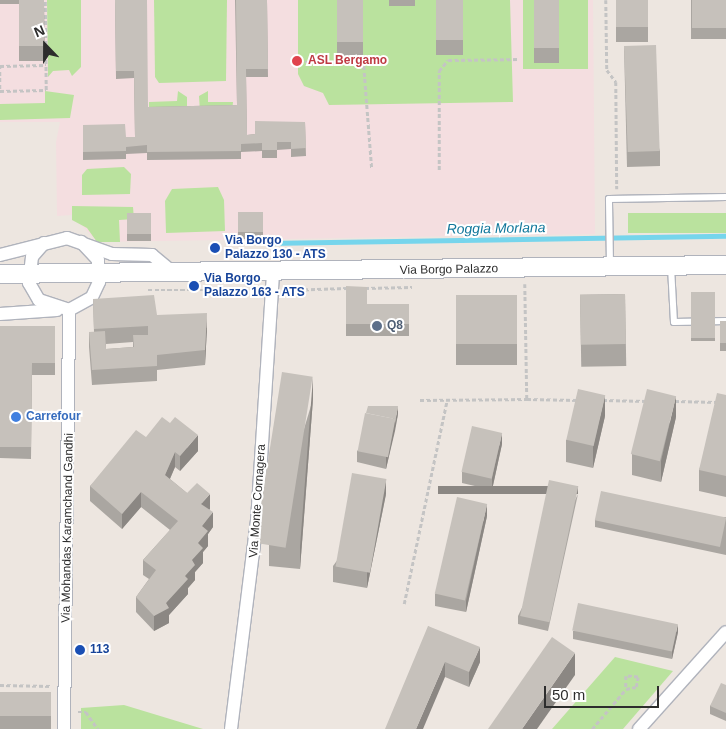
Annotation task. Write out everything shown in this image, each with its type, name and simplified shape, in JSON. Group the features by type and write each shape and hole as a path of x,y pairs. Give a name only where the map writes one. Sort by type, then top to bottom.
{"main road":[{"name":"Via Borgo Palazzo","path":"0,274 273,272 610,261 671,266 726,265"}],"street":[{"path":"0,255 44,244 59,238 81,242 112,254 152,255 172,272"},
{"path":"0,314 65,310 92,298 100,273 91,250 81,242"},
{"path":"44,244 32,257 28,273 39,300 65,310"},
{"name":"Via Monte Cornagera","path":"231,729 258,521 273,272"},
{"name":"Via Mohandas Karamchand Gandhi","path":"64,729 65,310"},
{"path":"639,729 726,632"}],"lane":[{"path":"610,261 609,199 726,197"},
{"path":"671,266 674,322 726,321"}],"path":[{"path":"45,0 46,65 46,90 0,91 0,65 46,65"},
{"path":"606,0 607,70 616,82 618,198"},
{"path":"439,170 439,71 448,60 518,59"},
{"path":"292,62 355,62 364,66 372,170"},
{"path":"525,284 527,399"},
{"path":"420,400 587,400"},
{"path":"404,604 447,400"},
{"path":"597,400 656,401"},
{"path":"666,401 726,402"},
{"path":"592,729 626,689 636,687 638,677 626,676 626,689"},
{"path":"0,685 65,687"},
{"path":"65,712 86,712 98,729"}],"shaded area":[{"name":"ASL Bergamo","path":"0,0 593,0 595,234 97,242 72,215 57,216 56,142 60,122 0,122"}],"green space":[{"path":"47,0 81,0 81,67 72,76 69,70 53,71 48,77"},
{"path":"154,0 227,0 226,81 159,83 155,77"},
{"path":"298,0 510,0 513,102 329,105 323,93 304,86 298,74"},
{"path":"523,0 588,0 588,69 523,69"},
{"path":"45,91 74,95 70,118 0,120 0,104 45,103"},
{"path":"178,91 187,97 187,113 149,114 149,102 177,101"},
{"path":"208,91 208,102 233,102 232,112 200,112 199,96"},
{"path":"124,167 131,174 130,194 82,195 82,175 87,169"},
{"path":"218,187 224,200 225,231 166,233 165,201 172,189"},
{"path":"72,206 133,207 134,219 119,220 120,242 97,242 87,228 72,220"},
{"path":"628,213 726,213 726,233 628,233"},
{"path":"615,657 673,671 623,729 552,729"},
{"path":"124,705 203,729 81,729 81,708"}],"building":[{"path":"19,0 44,0 44,46 19,46"},
{"path":"115,0 147,0 148,107 237,105 236,0 267,0 268,69 246,69 247,135 255,134 255,121 305,122 306,148 291,149 291,142 277,142 277,150 262,150 262,143 241,144 241,151 147,152 147,145 126,147 126,151 83,152 83,125 125,124 126,137 135,137 134,71 116,71"},
{"path":"337,0 363,0 363,42 337,42"},
{"path":"436,0 463,0 463,40 436,40"},
{"path":"534,0 559,0 559,48 534,48"},
{"path":"616,0 648,0 648,27 616,27"},
{"path":"692,0 726,0 726,28 692,28"},
{"path":"656,45 660,151 628,152 624,46"},
{"path":"238,212 263,212 263,232 238,232"},
{"path":"127,213 151,213 151,234 127,234"},
{"path":"346,286 367,287 367,304 409,304 409,324 346,324"},
{"path":"691,292 715,292 715,338 691,338"},
{"path":"625,294 626,344 581,345 580,295"},
{"path":"154,295 157,315 207,313 205,350 157,355 157,366 92,370 89,332 105,331 106,349 134,347 133,335 148,335 148,326 94,329 93,299"},
{"path":"456,295 517,295 517,344 456,344"},
{"path":"720,321 726,321 726,343 720,343"},
{"name":"Carrefour","path":"0,326 55,326 55,363 32,363 31,447 0,447"},
{"path":"282,372 313,377 286,548 255,543"},
{"path":"578,389 605,395 594,446 566,440"},
{"path":"647,389 676,396 660,461 631,454"},
{"path":"717,393 726,395 726,476 699,470"},
{"path":"368,406 398,406 395,423 395,419 366,413"},
{"path":"365,413 395,419 388,457 358,451"},
{"path":"162,417 170,423 175,417 198,435 180,456 175,452 165,475 187,493 197,483 210,494 201,504 213,512 202,526 208,531 198,543 203,548 192,560 195,565 185,576 188,579 166,603 169,608 154,616 136,597 156,570 143,560 178,521 141,492 122,514 90,486 136,430 146,437"},
{"path":"472,426 502,433 492,479 461,472"},
{"path":"352,473 386,479 370,573 336,567"},
{"path":"549,480 578,486 549,622 520,616"},
{"path":"601,491 726,518 720,547 595,520"},
{"path":"457,497 487,504 465,600 435,593"},
{"path":"578,603 678,624 672,652 572,630"},
{"path":"428,626 480,647 469,672 445,662 416,729 385,729"},
{"path":"552,637 575,653 522,729 488,729"},
{"path":"721,683 726,685 726,713 710,706"},
{"path":"0,692 51,692 51,716 0,716"}],"waterway":[{"name":"Roggia Morlana","path":"266,243 726,236"}],"place":[{"name":"ASL Bergamo","path":"297,61"},
{"name":"Via Borgo Palazzo 130 - ATS","path":"215,248"},
{"name":"Via Borgo Palazzo 163 - ATS","path":"194,286"},
{"name":"Q8","path":"377,326"},
{"name":"Carrefour","path":"16,417"},
{"name":"113","path":"80,650"}]}
